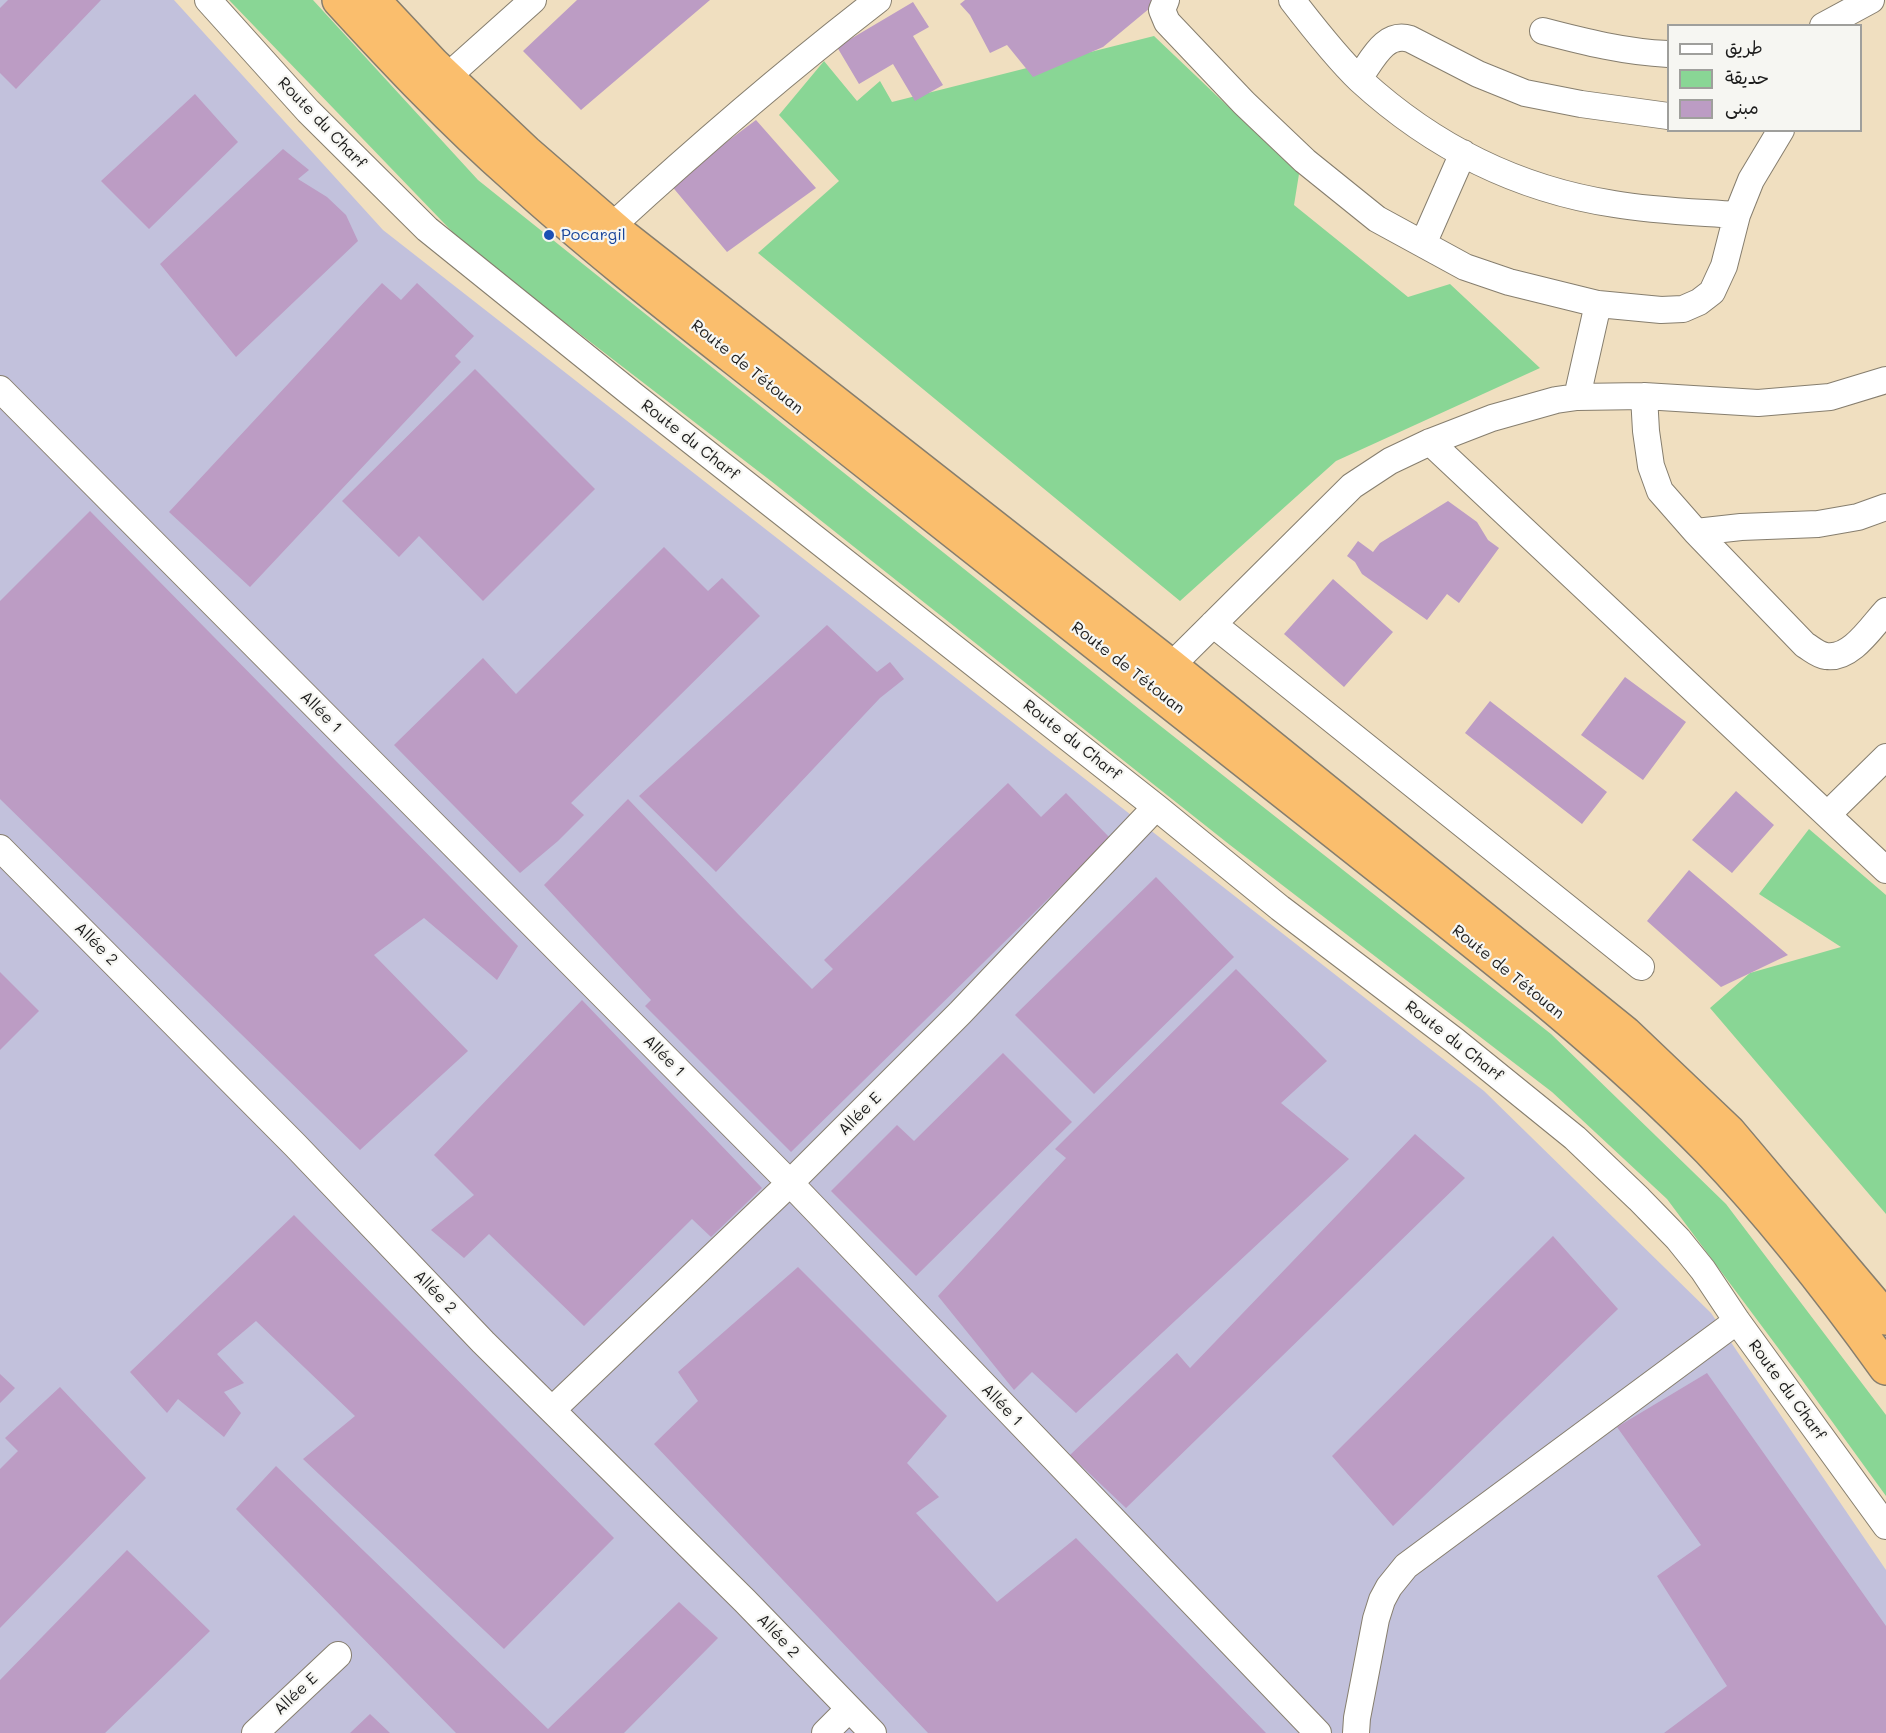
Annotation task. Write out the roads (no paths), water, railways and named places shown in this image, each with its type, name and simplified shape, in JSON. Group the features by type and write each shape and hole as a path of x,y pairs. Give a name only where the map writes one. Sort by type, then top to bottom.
{"highway":[{"name":"Route de Tétouan","path":"339,0 418,87 514,177 615,262 1194,720 1498,963 1602,1050 1709,1151 1784,1236 1853,1322 1886,1368"},
{"name":"Route de Tétouan","path":"374,0 447,77 526,152 612,226 1171,666 1625,1033 1729,1132 1883,1308"}],"street":[{"name":"Route du Charf","path":"208,0 308,111 427,229 1280,908 1445,1033 1575,1138 1678,1239 1703,1270 1737,1321 1886,1526"},
{"path":"447,77 533,0"},
{"path":"612,226 728,122 878,0"},
{"path":"1166,0 1162,10 1167,22 1261,120 1305,161 1377,219 1465,267 1598,304 1661,310 1683,309 1699,302 1712,292 1724,266 1737,215 1750,180 1779,132"},
{"path":"1292,0 1359,78 1400,114 1463,153 1520,181 1569,195 1615,204 1737,215"},
{"path":"1827,24 1860,11"},
{"path":"1544,31 1604,47 1667,54"},
{"path":"1359,78 1386,42 1399,36 1410,39 1478,74 1525,93 1581,104 1667,116"},
{"path":"1423,244 1463,153"},
{"path":"1577,397 1598,304"},
{"path":"1171,666 1352,486 1390,461 1431,442 1492,418 1539,404 1577,397 1644,396 1758,403 1830,397 1886,380"},
{"name":"Allée 1","path":"0,389 790,1184 1318,1733"},
{"path":"1644,396 1651,466 1660,491 1695,532 1805,645 1818,654 1827,657 1838,656 1849,650 1886,611"},
{"path":"1431,442 1886,870"},
{"path":"1695,532 1741,527 1818,524 1858,518 1886,507"},
{"path":"1213,624 1641,967"},
{"path":"1828,814 1886,757"},
{"name":"Allée E","path":"552,1410 790,1184 960,1013 1156,807"},
{"name":"Allée 2","path":"0,848 295,1145 483,1342 745,1601 848,1710 873,1733"},
{"path":"1356,1733 1376,1619 1389,1587 1406,1566 1737,1321"},
{"name":"Allée E","path":"255,1733 338,1655"},
{"path":"825,1733 848,1710"}],"place":[{"name":"Pocargil","path":"549,235"}]}
